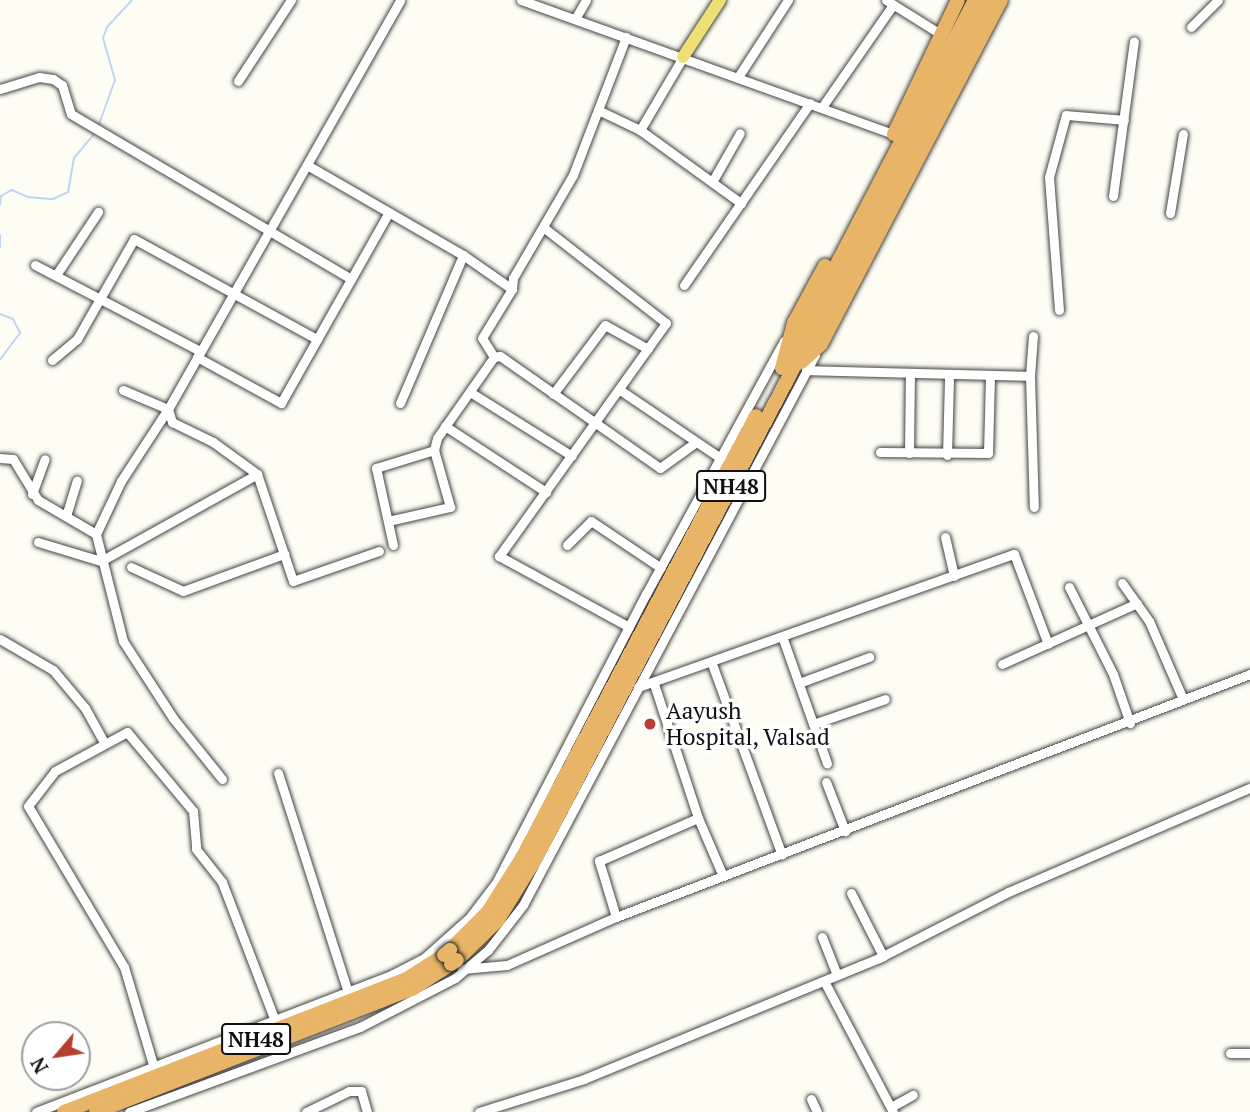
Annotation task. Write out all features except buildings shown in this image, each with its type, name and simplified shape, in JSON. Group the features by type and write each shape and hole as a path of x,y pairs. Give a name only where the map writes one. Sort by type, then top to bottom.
{"highway":[{"path":"793,370 794,323 894,134 958,0"},
{"name":"NH48","path":"64,1112 404,980 451,957 488,912 522,858 673,559 793,370 975,0"},
{"name":"NH48","path":"96,1112 412,989 496,921 533,863 987,0"},
{"path":"793,370 821,344 1001,0"}],"main road":[{"path":"683,57 720,0"}],"street":[{"path":"238,81 291,0"},
{"path":"222,779 173,718 123,641 96,534 121,481 168,409 233,290 400,0"},
{"path":"521,0 533,2 894,134"},
{"path":"575,19 586,0"},
{"path":"738,77 788,0"},
{"path":"1191,27 1218,0"},
{"path":"822,107 890,2 942,35"},
{"path":"494,357 482,338 512,289 513,278 573,175 626,37"},
{"path":"1112,196 1135,41"},
{"path":"640,130 683,57"},
{"path":"0,89 39,78 53,79 62,85 71,114 104,130 267,233 351,279"},
{"path":"684,285 810,103"},
{"path":"597,110 640,130 741,203"},
{"path":"1059,310 1049,177 1066,115 1124,120"},
{"path":"712,182 740,133"},
{"path":"1170,213 1183,134"},
{"path":"307,165 463,255 512,289"},
{"path":"56,275 97,212"},
{"path":"35,265 99,298 281,403 390,212"},
{"path":"542,227 665,318 649,349 499,556 629,627"},
{"path":"52,360 77,338 134,239 233,290 317,339"},
{"path":"400,403 463,255"},
{"path":"129,1112 360,1027 451,957 496,883 661,568 673,559 794,323"},
{"path":"553,394 605,326 649,349"},
{"path":"1034,336 1030,376 1034,507"},
{"path":"388,521 450,507 434,450 445,426 494,357 500,356 660,468 696,442"},
{"path":"36,1112 348,993 424,958 451,957 488,950 523,905 638,687 793,370 1030,376"},
{"path":"909,453 910,373"},
{"path":"947,455 949,376"},
{"path":"880,452 947,455 988,453 990,376"},
{"path":"123,390 168,409"},
{"path":"620,390 722,460"},
{"path":"470,392 572,456"},
{"path":"168,409 172,422 213,442 257,474 293,581 379,551"},
{"path":"445,426 546,492"},
{"path":"393,545 376,468 434,450"},
{"path":"0,458 13,459 32,494 96,534"},
{"path":"32,494 45,458"},
{"path":"38,542 101,561 257,474"},
{"path":"66,516 77,481"},
{"path":"567,545 591,521 661,568"},
{"path":"945,537 954,576"},
{"path":"131,567 184,591 284,554"},
{"path":"638,687 654,684 783,639 1014,554 1048,644"},
{"path":"1122,583 1137,603 1182,697"},
{"path":"1069,587 1113,674 1130,723"},
{"path":"1002,664 1137,603"},
{"path":"0,639 53,670 85,708 104,742"},
{"path":"783,639 827,763"},
{"path":"799,683 869,657"},
{"path":"712,664 782,855"},
{"path":"451,957 507,965 616,917 1130,723 1182,697 1250,674"},
{"path":"654,684 698,818 723,876"},
{"path":"813,724 885,699"},
{"path":"154,1068 124,967 28,806 55,771 104,742 127,732 193,811 196,849 222,882 275,1021"},
{"path":"278,773 348,993"},
{"path":"826,782 845,831"},
{"path":"479,1112 584,1079 824,981 883,956 1020,886 1250,788"},
{"path":"616,917 598,861 698,818"},
{"path":"851,892 883,956"},
{"path":"822,937 838,975"},
{"path":"824,981 892,1110 913,1096"},
{"path":"1230,1053 1250,1053"},
{"path":"306,1112 349,1091 361,1091 366,1112"},
{"path":"811,1099 817,1112"}],"waterway":[{"path":"98,127 115,80 103,38 107,27 132,0"},
{"path":"0,205 1,196 12,190 28,197 53,199 68,192 74,158 96,132"},
{"path":"0,235 0,247"},
{"path":"0,314 13,319 20,333 0,360"}],"place":[{"name":"Aayush Hospital, Valsad","path":"650,724"}]}
